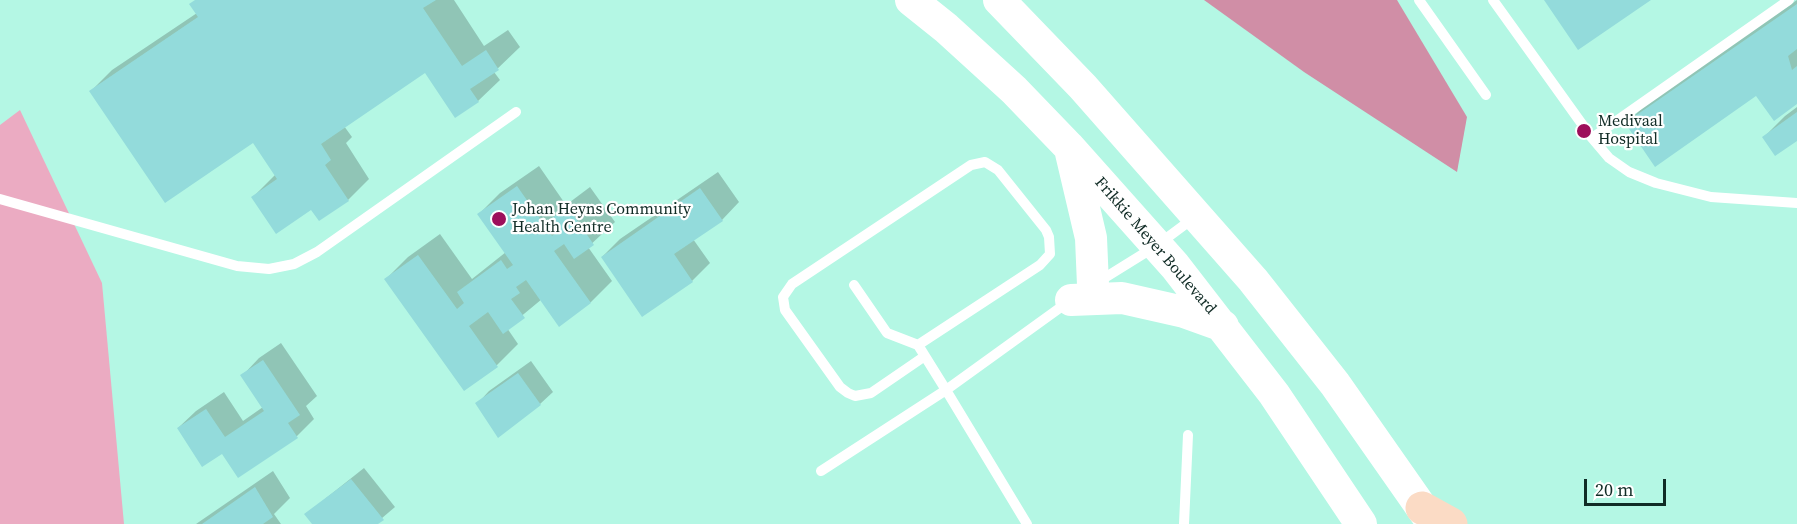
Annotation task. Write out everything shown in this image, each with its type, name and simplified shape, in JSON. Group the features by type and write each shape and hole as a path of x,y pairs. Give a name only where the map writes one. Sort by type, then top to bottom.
{"main road":[{"name":"Frikkie Meyer Boulevard","path":"911,0 946,27 1068,146 1156,246 1223,326 1274,394 1361,524"},
{"path":"999,0 1083,87 1253,280 1335,384 1428,516 1451,524"},
{"path":"1068,146 1091,238 1082,292 1122,298 1184,312 1223,326"}],"lane":[{"path":"1419,0 1486,94"},
{"path":"1493,0 1592,138 1609,158 1629,172 1656,183 1711,197 1797,203"},
{"path":"1592,138 1789,0"},
{"path":"0,199 237,266 269,269 294,264 317,252 516,112"},
{"path":"918,345 1040,265 1050,254 1049,237 1046,230 992,165 979,162 971,165 792,284 783,297 785,310 840,387 848,393 863,395 871,393 925,356"},
{"path":"821,471 946,390 1082,292 1156,246 1198,215"},
{"path":"854,285 887,333 918,345 1027,524"},
{"path":"1184,524 1188,435"}],"shaded area":[{"path":"1204,0 1397,0 1467,117 1457,172 1304,72"},
{"path":"20,110 102,283 124,524 0,524 0,125"}],"building":[{"path":"195,0 436,0 423,8 462,66 486,50 499,70 470,89 479,102 455,118 425,73 321,144 331,160 325,165 349,201 319,221 311,210 276,234 251,197 277,179 253,143 165,203 89,91 198,17 189,4"},
{"path":"1544,0 1651,0 1578,50"},
{"path":"1797,4 1797,49 1788,56 1792,70 1797,66 1797,104 1774,121 1756,96 1655,167 1625,123"},
{"path":"1797,112 1797,141 1775,156 1762,137"},
{"path":"517,186 552,236 557,232 549,220 568,207 594,245 574,259 564,244 554,251 591,303 559,327 526,280 516,287 520,293 511,299 525,318 503,334 488,312 469,326 498,367 464,391 384,279 418,255 457,309 464,303 457,292 501,260 507,269 513,265 477,214"},
{"path":"700,188 723,221 674,254 693,282 642,317 601,257"},
{"path":"263,360 300,415 288,423 298,438 238,478 222,454 202,467 177,428 206,409 225,437 264,411 240,375"},
{"path":"518,373 541,405 498,438 475,403"},
{"path":"351,479 384,520 378,524 312,524 304,514"},
{"path":"255,487 273,517 263,524 202,524"}],"place":[{"name":"Medivaal Hospital","path":"1584,131"},
{"name":"Johan Heyns Community Health Centre","path":"499,219"}]}
